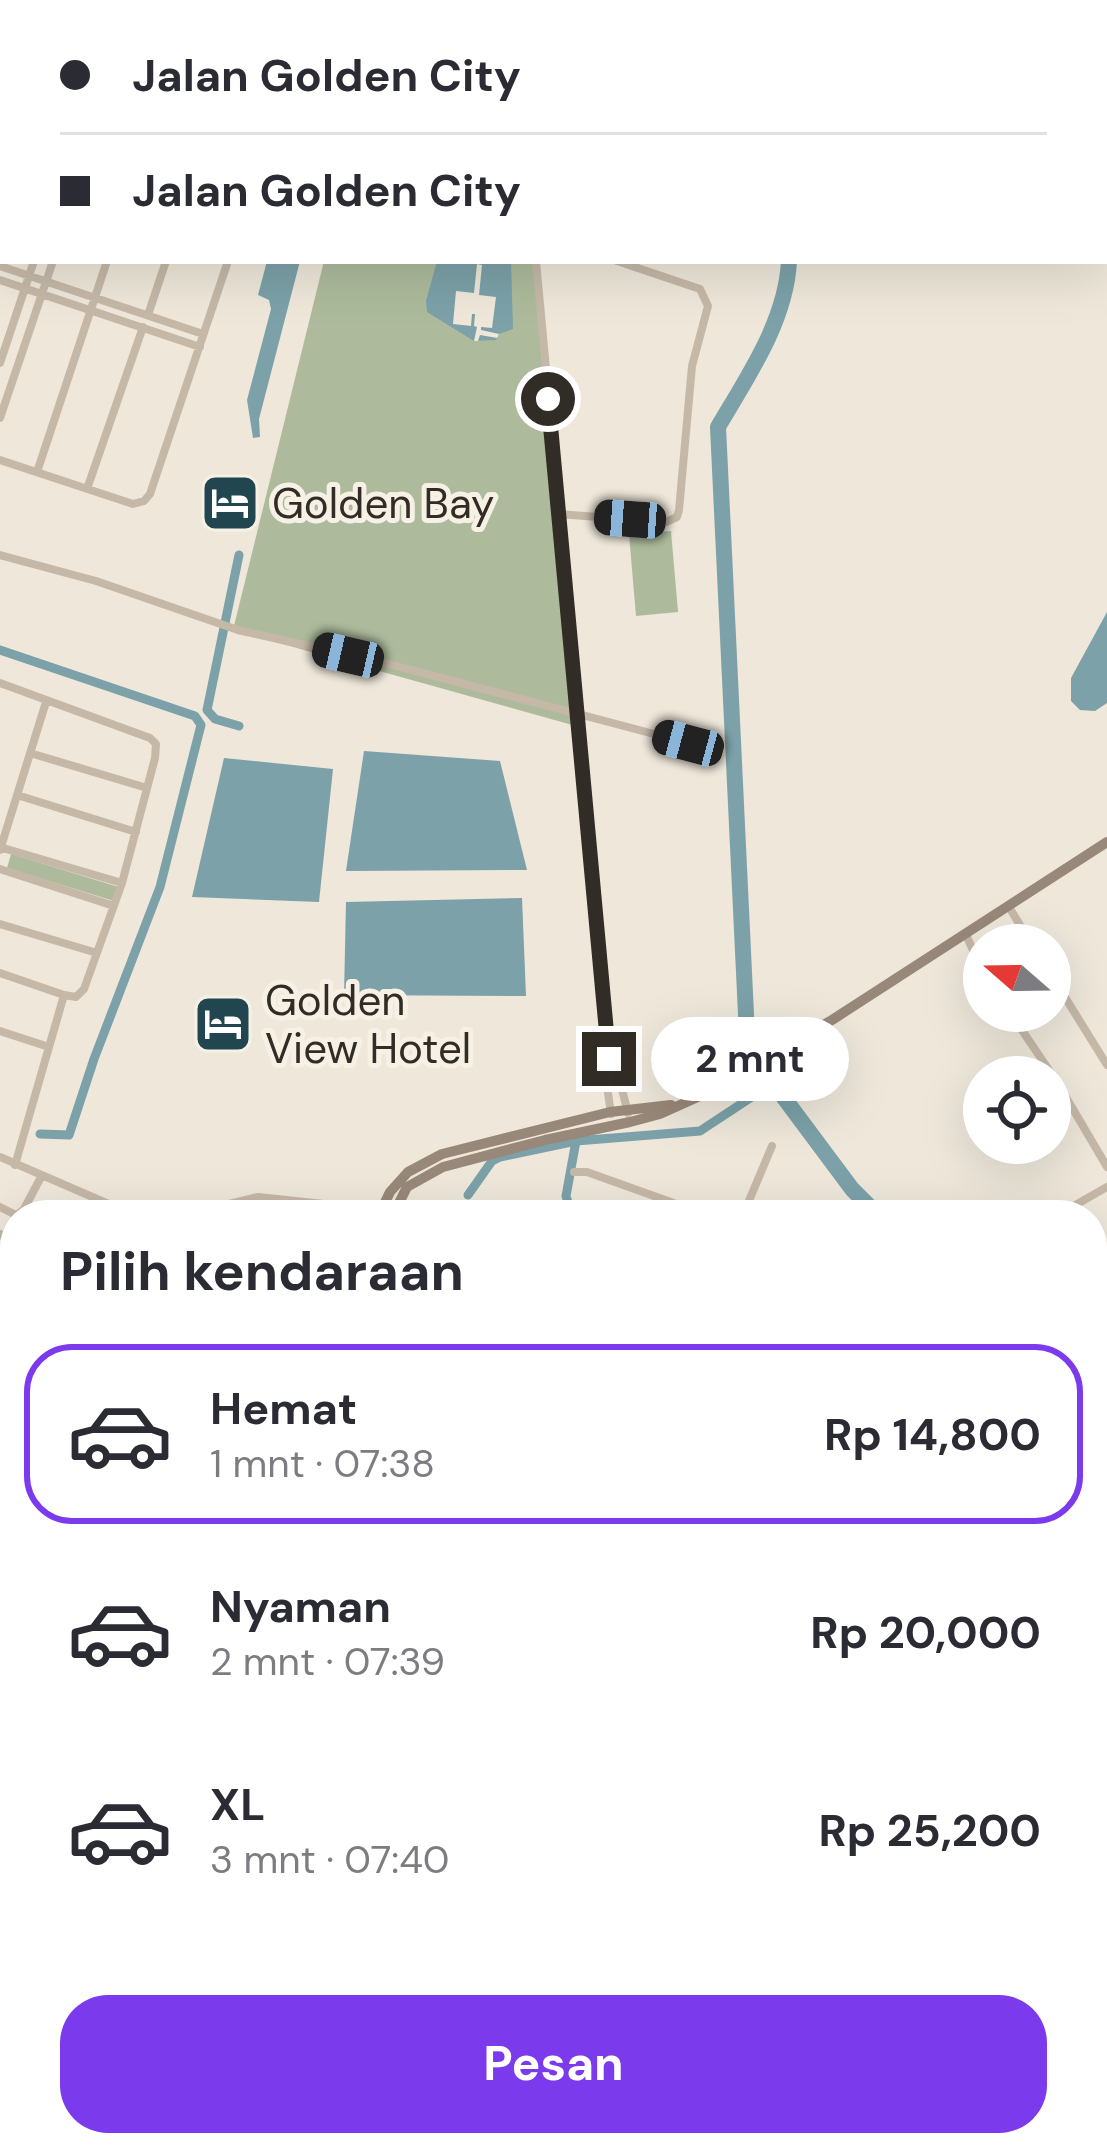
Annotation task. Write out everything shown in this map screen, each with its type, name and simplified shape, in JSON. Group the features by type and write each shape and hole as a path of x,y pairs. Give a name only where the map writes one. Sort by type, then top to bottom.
{"main road":[{"path":"984,924 1107,842"},
{"path":"396,1200 407,1187 443,1167 614,1126 628,1116 686,1103 963,937"},
{"path":"389,1200 408,1172 442,1154 610,1112 628,1116"}],"street":[{"path":"15,374 0,366 33,264"},
{"path":"0,418 51,264"},
{"path":"37,472 106,264"},
{"path":"148,315 165,264"},
{"path":"0,460 133,504 144,501 227,264"},
{"path":"536,264 609,1059 606,1079 614,1126"},
{"path":"558,514 666,522 680,510 692,366 708,306 700,289 625,264"},
{"path":"0,266 204,334"},
{"path":"0,280 200,347"},
{"path":"87,489 143,327"},
{"path":"0,555 96,581 229,627 688,743"},
{"path":"0,683 156,744 122,883 81,994 76,997 0,974"},
{"path":"46,702 0,848 122,883"},
{"path":"30,752 147,788"},
{"path":"17,795 136,832"},
{"path":"0,868 113,906"},
{"path":"1009,908 1019,924"},
{"path":"0,924 98,953"},
{"path":"15,1165 64,994"},
{"path":"1071,1007 1107,1064"},
{"path":"0,1031 49,1047"},
{"path":"1023,1032 1107,1167"},
{"path":"609,1059 618,1074 628,1116"},
{"path":"749,1200 772,1146"},
{"path":"0,1157 97,1200"},
{"path":"574,1172 587,1172 665,1200"},
{"path":"29,1200 41,1177"},
{"path":"244,1200 286,1200"}],"green space":[{"path":"323,264 533,264 576,726 233,630"},
{"path":"671,531 678,612 636,616 629,534"},
{"path":"11,854 122,888 117,902 7,868"}],"water":[{"path":"266,264 299,264 259,419 260,437 253,438 247,400 271,309 269,300 258,295"},
{"path":"436,264 511,264 513,329 496,340 474,341 427,312"},
{"path":"1107,612 1107,703 1095,711 1080,710 1071,701 1071,678"},
{"path":"364,751 500,761 527,870 346,871"},
{"path":"224,758 333,769 319,902 192,897"},
{"path":"522,898 526,996 344,995 346,902"}],"pier":[{"path":"477,264 482,265 479,295 496,297 492,328 481,330 499,334 497,338 480,335 474,341 475,314 471,326 453,324 456,291 474,293"}],"waterway":[{"path":"789,264 773,326 718,427 748,1056 863,1200"},
{"path":"239,555 207,710 215,719 239,726"},
{"path":"0,650 195,716 201,725 160,887 69,1135 40,1134"},
{"path":"567,1200 576,1141 700,1131 773,1083"},
{"path":"468,1195 492,1161 576,1141"}],"place":[{"name":"Golden Bay","path":"230,503"},
{"name":"Golden View Hotel","path":"223,1024"}],"route":[{"path":"548,399 609,1059"}]}
